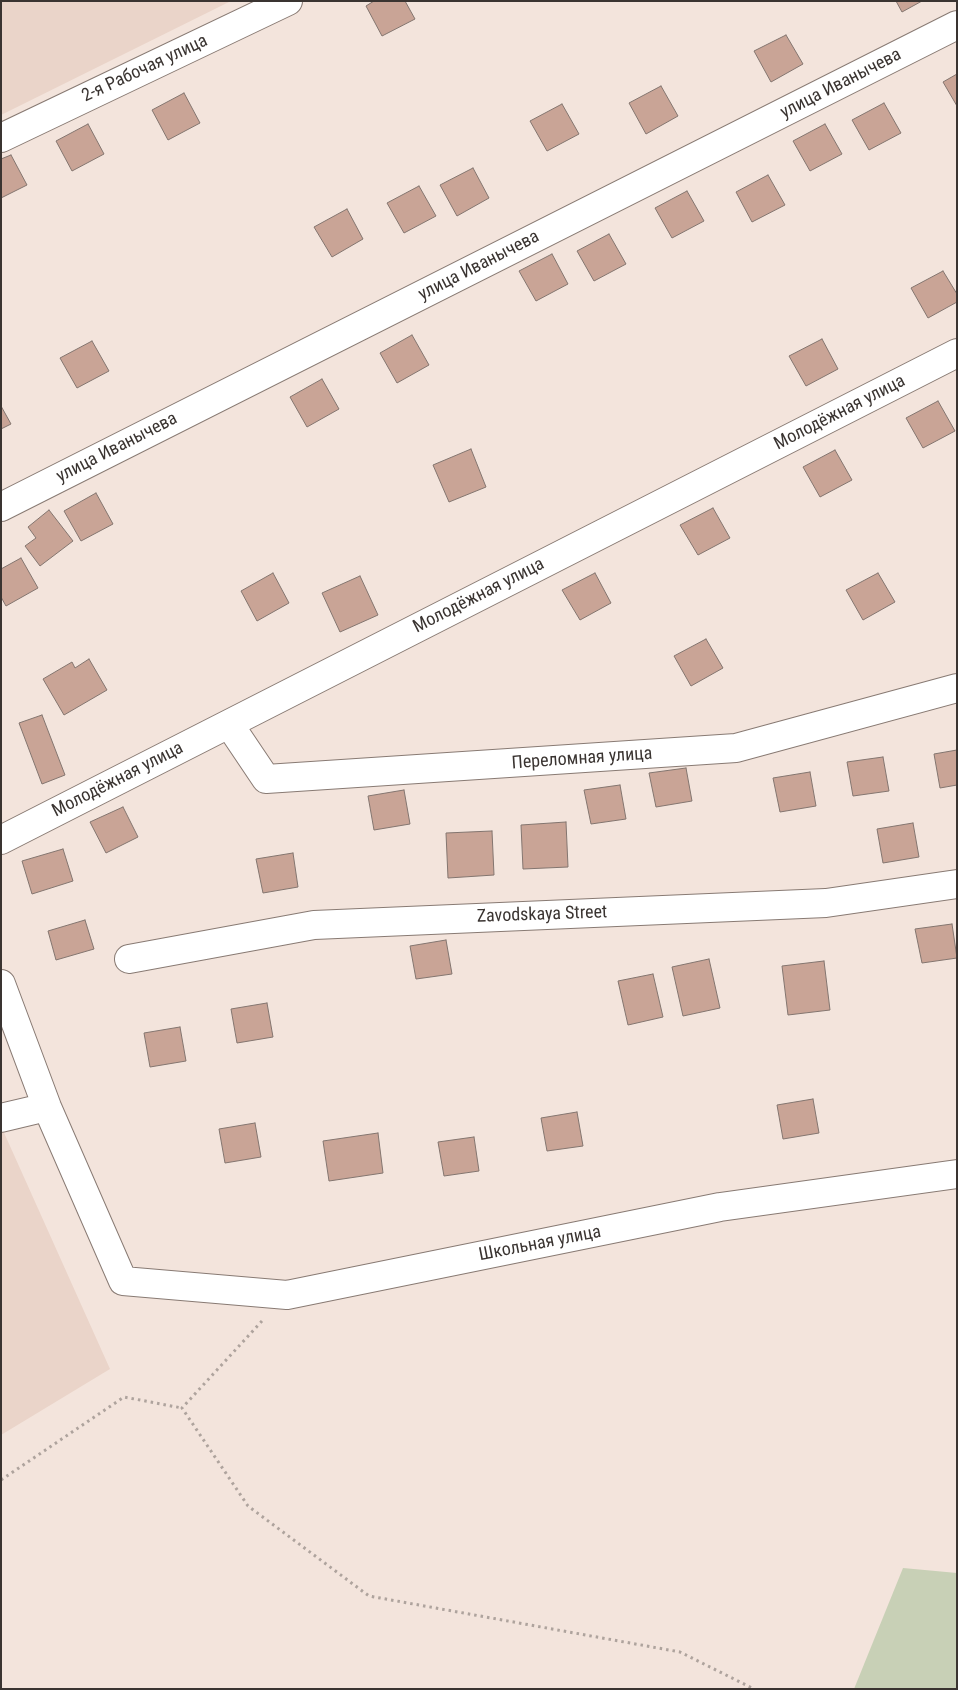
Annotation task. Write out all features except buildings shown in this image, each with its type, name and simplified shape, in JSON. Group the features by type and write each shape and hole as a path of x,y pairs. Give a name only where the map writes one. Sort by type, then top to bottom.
{"street":[{"name":"2-я Рабочая улица","path":"1,138 288,1"},
{"name":"улица Иванычева","path":"1,507 957,25"},
{"name":"Молодёжная улица","path":"1,840 957,353"},
{"name":"Переломная улица","path":"229,724 266,779 736,748 957,688"},
{"name":"Zavodskaya Street","path":"129,959 314,925 826,903 957,884"},
{"path":"1,984 47,1106 1,1118"},
{"name":"Школьная улица","path":"47,1106 123,1281 286,1295 720,1207 957,1174"}],"path":[{"path":"182,1408 286,1295"},
{"path":"1,1480 124,1397 182,1408 248,1506 369,1596 680,1652 754,1689"}],"shaded area":[{"path":"1,1 231,1 1,115"},
{"path":"1,1126 110,1369 1,1435"}],"green space":[{"path":"903,1568 957,1573 957,1689 854,1689"}]}
